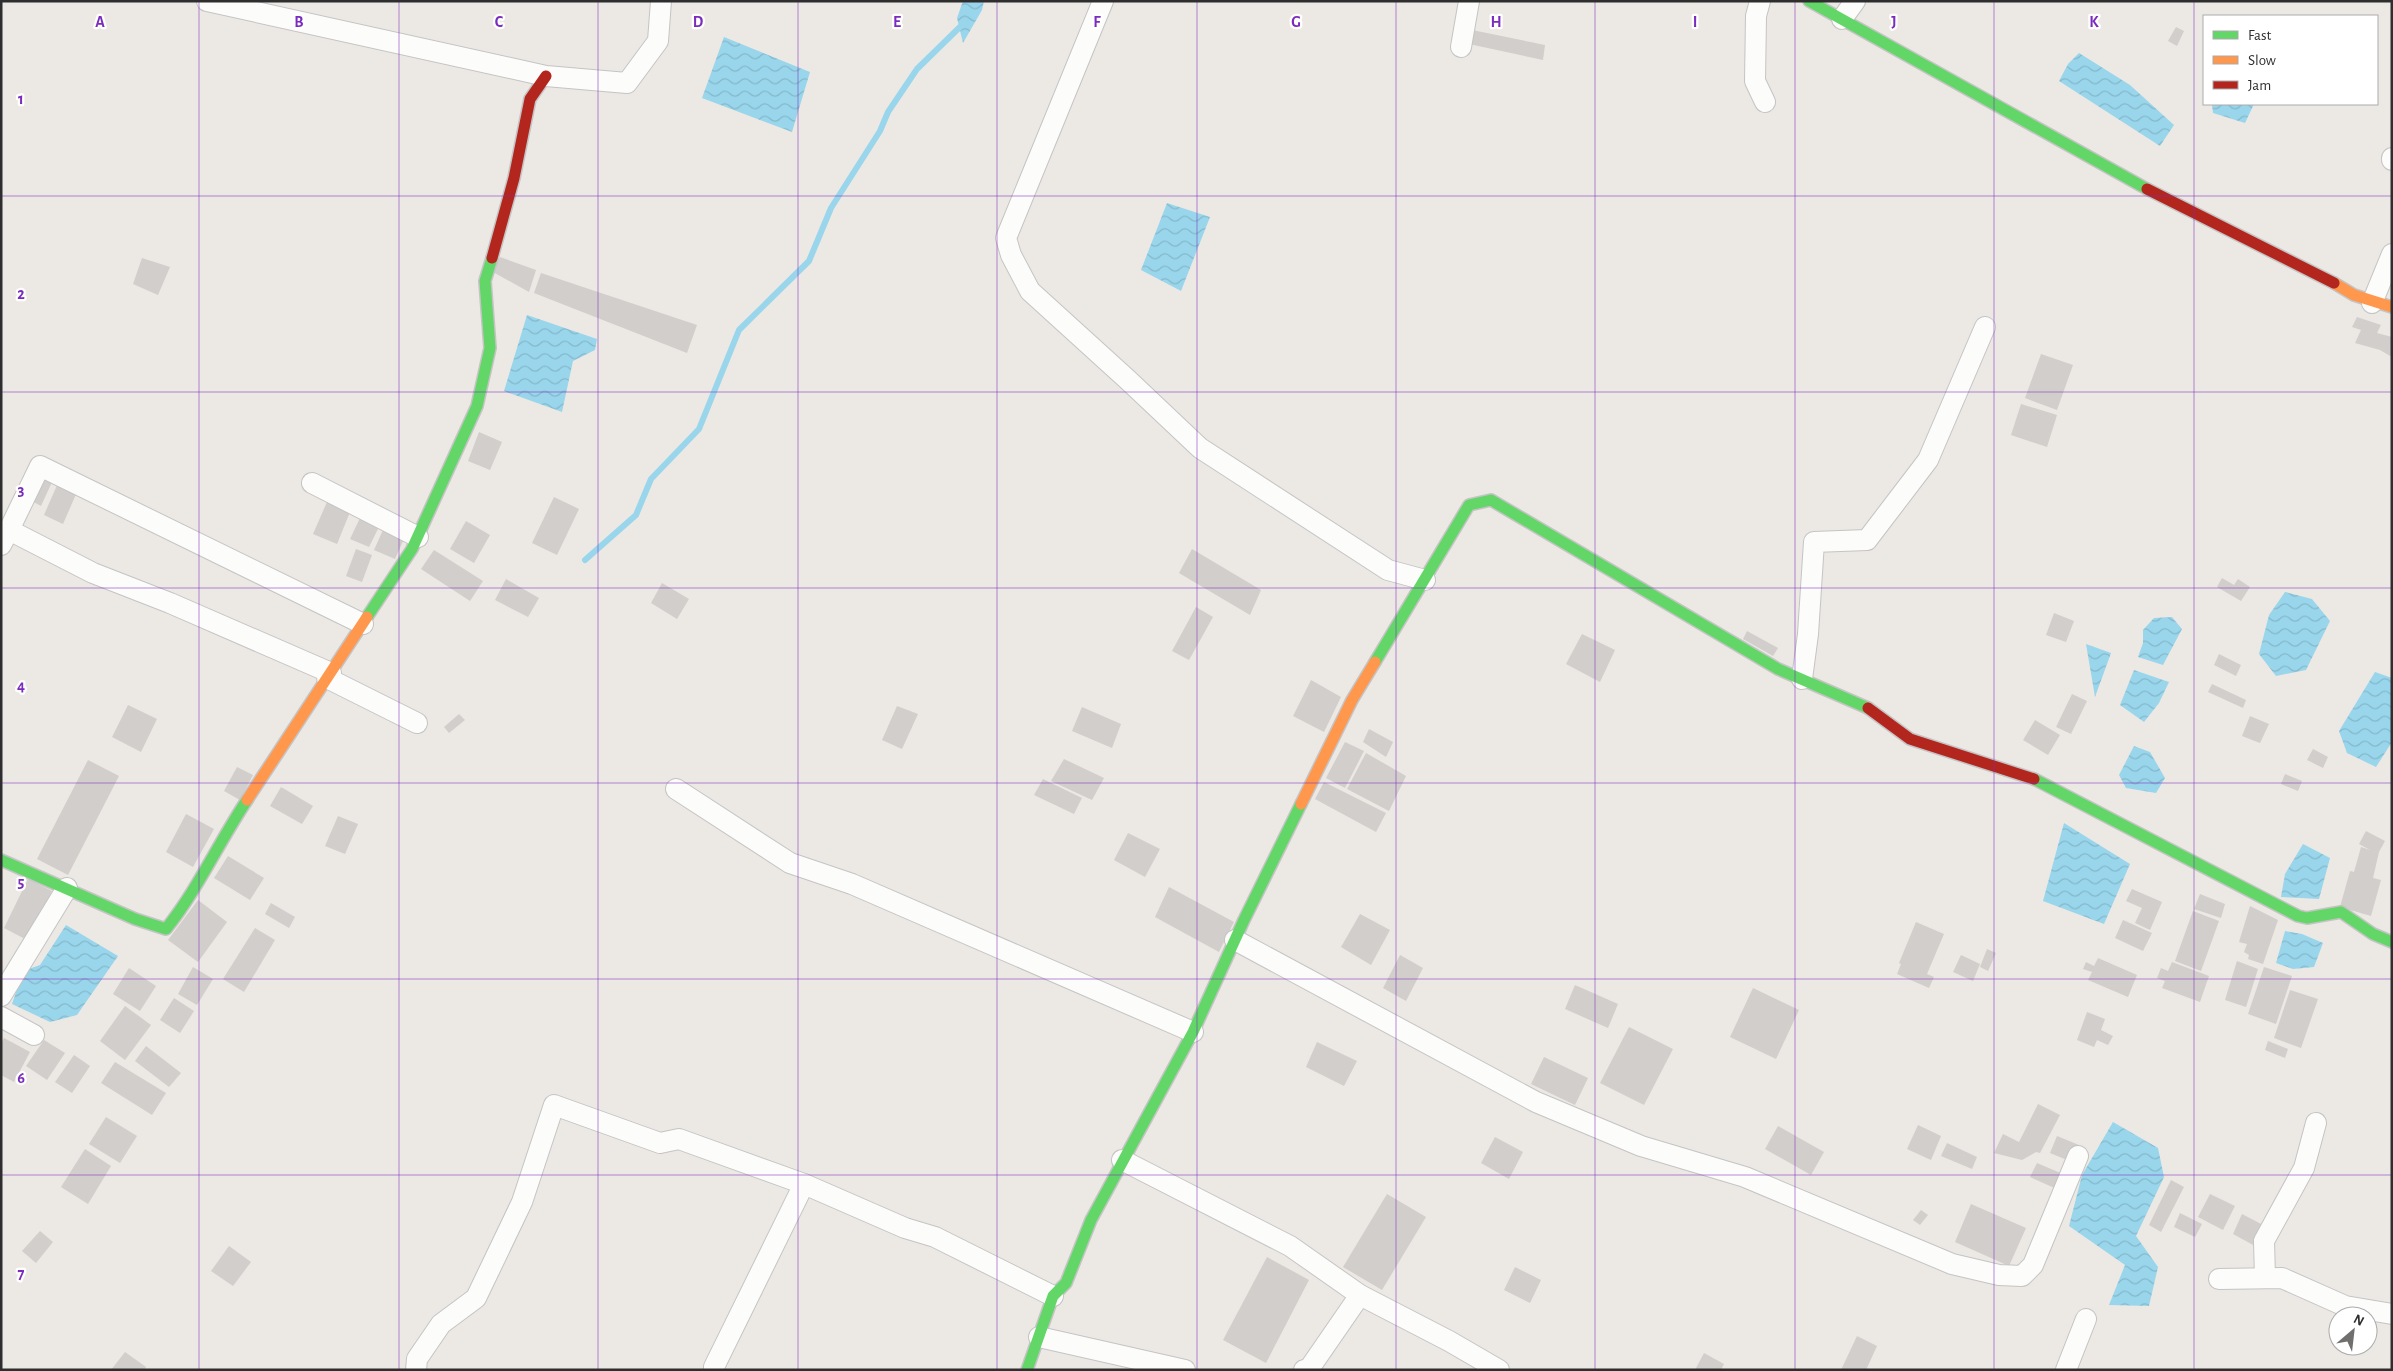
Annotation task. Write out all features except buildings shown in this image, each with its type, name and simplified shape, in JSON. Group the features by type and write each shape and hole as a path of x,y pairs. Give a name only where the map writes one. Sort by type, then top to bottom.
{"street":[{"path":"207,1 244,5 546,76 627,83 658,41 661,1"},
{"path":"1103,1 1006,238 1011,255 1030,291 1200,448 1388,570 1425,580"},
{"path":"1461,47 1469,1"},
{"path":"1760,1 1756,16 1755,81 1765,102"},
{"path":"1809,1 2127,178 2382,305 2392,254"},
{"path":"1842,19 1855,1"},
{"path":"1,860 135,919 166,928 182,910 212,863 229,827 412,550 477,406 490,348 485,281 514,178 530,98 546,76"},
{"path":"1802,679 1808,634 1814,542 1867,540 1928,460 1985,327"},
{"path":"363,624 40,466 5,538 170,603 329,675 417,723"},
{"path":"312,483 418,538"},
{"path":"1027,1370 1053,1296 1066,1283 1091,1220 1193,1032 1235,940 1352,700 1469,505 1491,500 1778,669 1864,705 1910,739 2030,777 2298,916 2307,918 2341,912 2373,934 2392,942"},
{"path":"676,790 790,863 852,884 1193,1032"},
{"path":"1,996 66,888"},
{"path":"1235,940 1536,1102 1641,1146 1745,1177 1952,1264 1999,1275 2022,1276 2033,1265 2078,1156"},
{"path":"1,1017 34,1035"},
{"path":"416,1370 417,1359 441,1324 476,1298 522,1202 554,1105 660,1143 679,1140 804,1184 905,1228 935,1237 1053,1296"},
{"path":"2265,1278 2264,1241 2304,1168 2316,1123"},
{"path":"1122,1160 1290,1246 1360,1295 1449,1341 1499,1370"},
{"path":"714,1367 804,1184"},
{"path":"2219,1279 2282,1278 2345,1306 2392,1314"},
{"path":"1304,1370 1309,1369 1360,1295"},
{"path":"2066,1370 2086,1319"},
{"path":"1039,1337 1185,1370"}],"water":[{"path":"963,1 984,1 982,10 963,43 957,18"},
{"path":"724,37 810,72 792,132 702,98"},
{"path":"2079,53 2130,85 2174,125 2160,146 2059,81 2068,64"},
{"path":"2212,105 2254,105 2245,123 2213,113"},
{"path":"1167,203 1210,217 1181,291 1141,270"},
{"path":"527,315 597,339 595,350 573,361 562,412 504,391"},
{"path":"2285,592 2312,599 2330,621 2306,670 2276,676 2259,654 2269,615"},
{"path":"2172,617 2182,629 2163,665 2138,657 2143,643 2143,630 2154,618"},
{"path":"2086,644 2111,653 2095,697"},
{"path":"2134,670 2169,682 2159,703 2144,722 2120,705"},
{"path":"2375,672 2392,678 2392,742 2376,767 2347,753 2339,731"},
{"path":"2134,746 2150,752 2165,778 2156,793 2126,788 2119,775"},
{"path":"2064,823 2130,864 2104,924 2043,901"},
{"path":"2303,844 2330,858 2319,899 2281,897 2285,874"},
{"path":"66,925 118,956 77,1015 50,1022 12,1004 23,971 40,965"},
{"path":"2285,931 2302,934 2323,943 2314,967 2293,969 2276,963"},
{"path":"2113,1122 2158,1148 2164,1177 2136,1236 2158,1267 2149,1306 2109,1305 2125,1265 2069,1226 2082,1175"}],"waterway":[{"path":"585,560 636,515 651,479 699,429 739,330 809,261 831,208 880,131 888,112 917,69 964,23"}],"traffic: fast":[{"path":"1809,1 2147,189"},
{"path":"367,617 412,549 477,406 490,348 485,281 492,258"},
{"path":"1375,662 1469,505 1491,500 1778,669 1868,708"},
{"path":"2034,779 2298,916 2307,918 2341,912 2373,934 2392,942"},
{"path":"1,860 135,919 166,929 178,914 247,800"},
{"path":"1027,1370 1053,1296 1066,1283 1091,1220 1193,1032 1244,920 1301,804"}],"traffic: slow":[{"path":"2334,283 2354,295 2392,307"},
{"path":"247,800 367,617"},
{"path":"1301,804 1352,700 1375,662"}],"traffic: jam":[{"path":"492,258 514,178 530,99 546,76"},
{"path":"2147,189 2334,283"},
{"path":"1868,708 1910,739 2034,779"}]}
